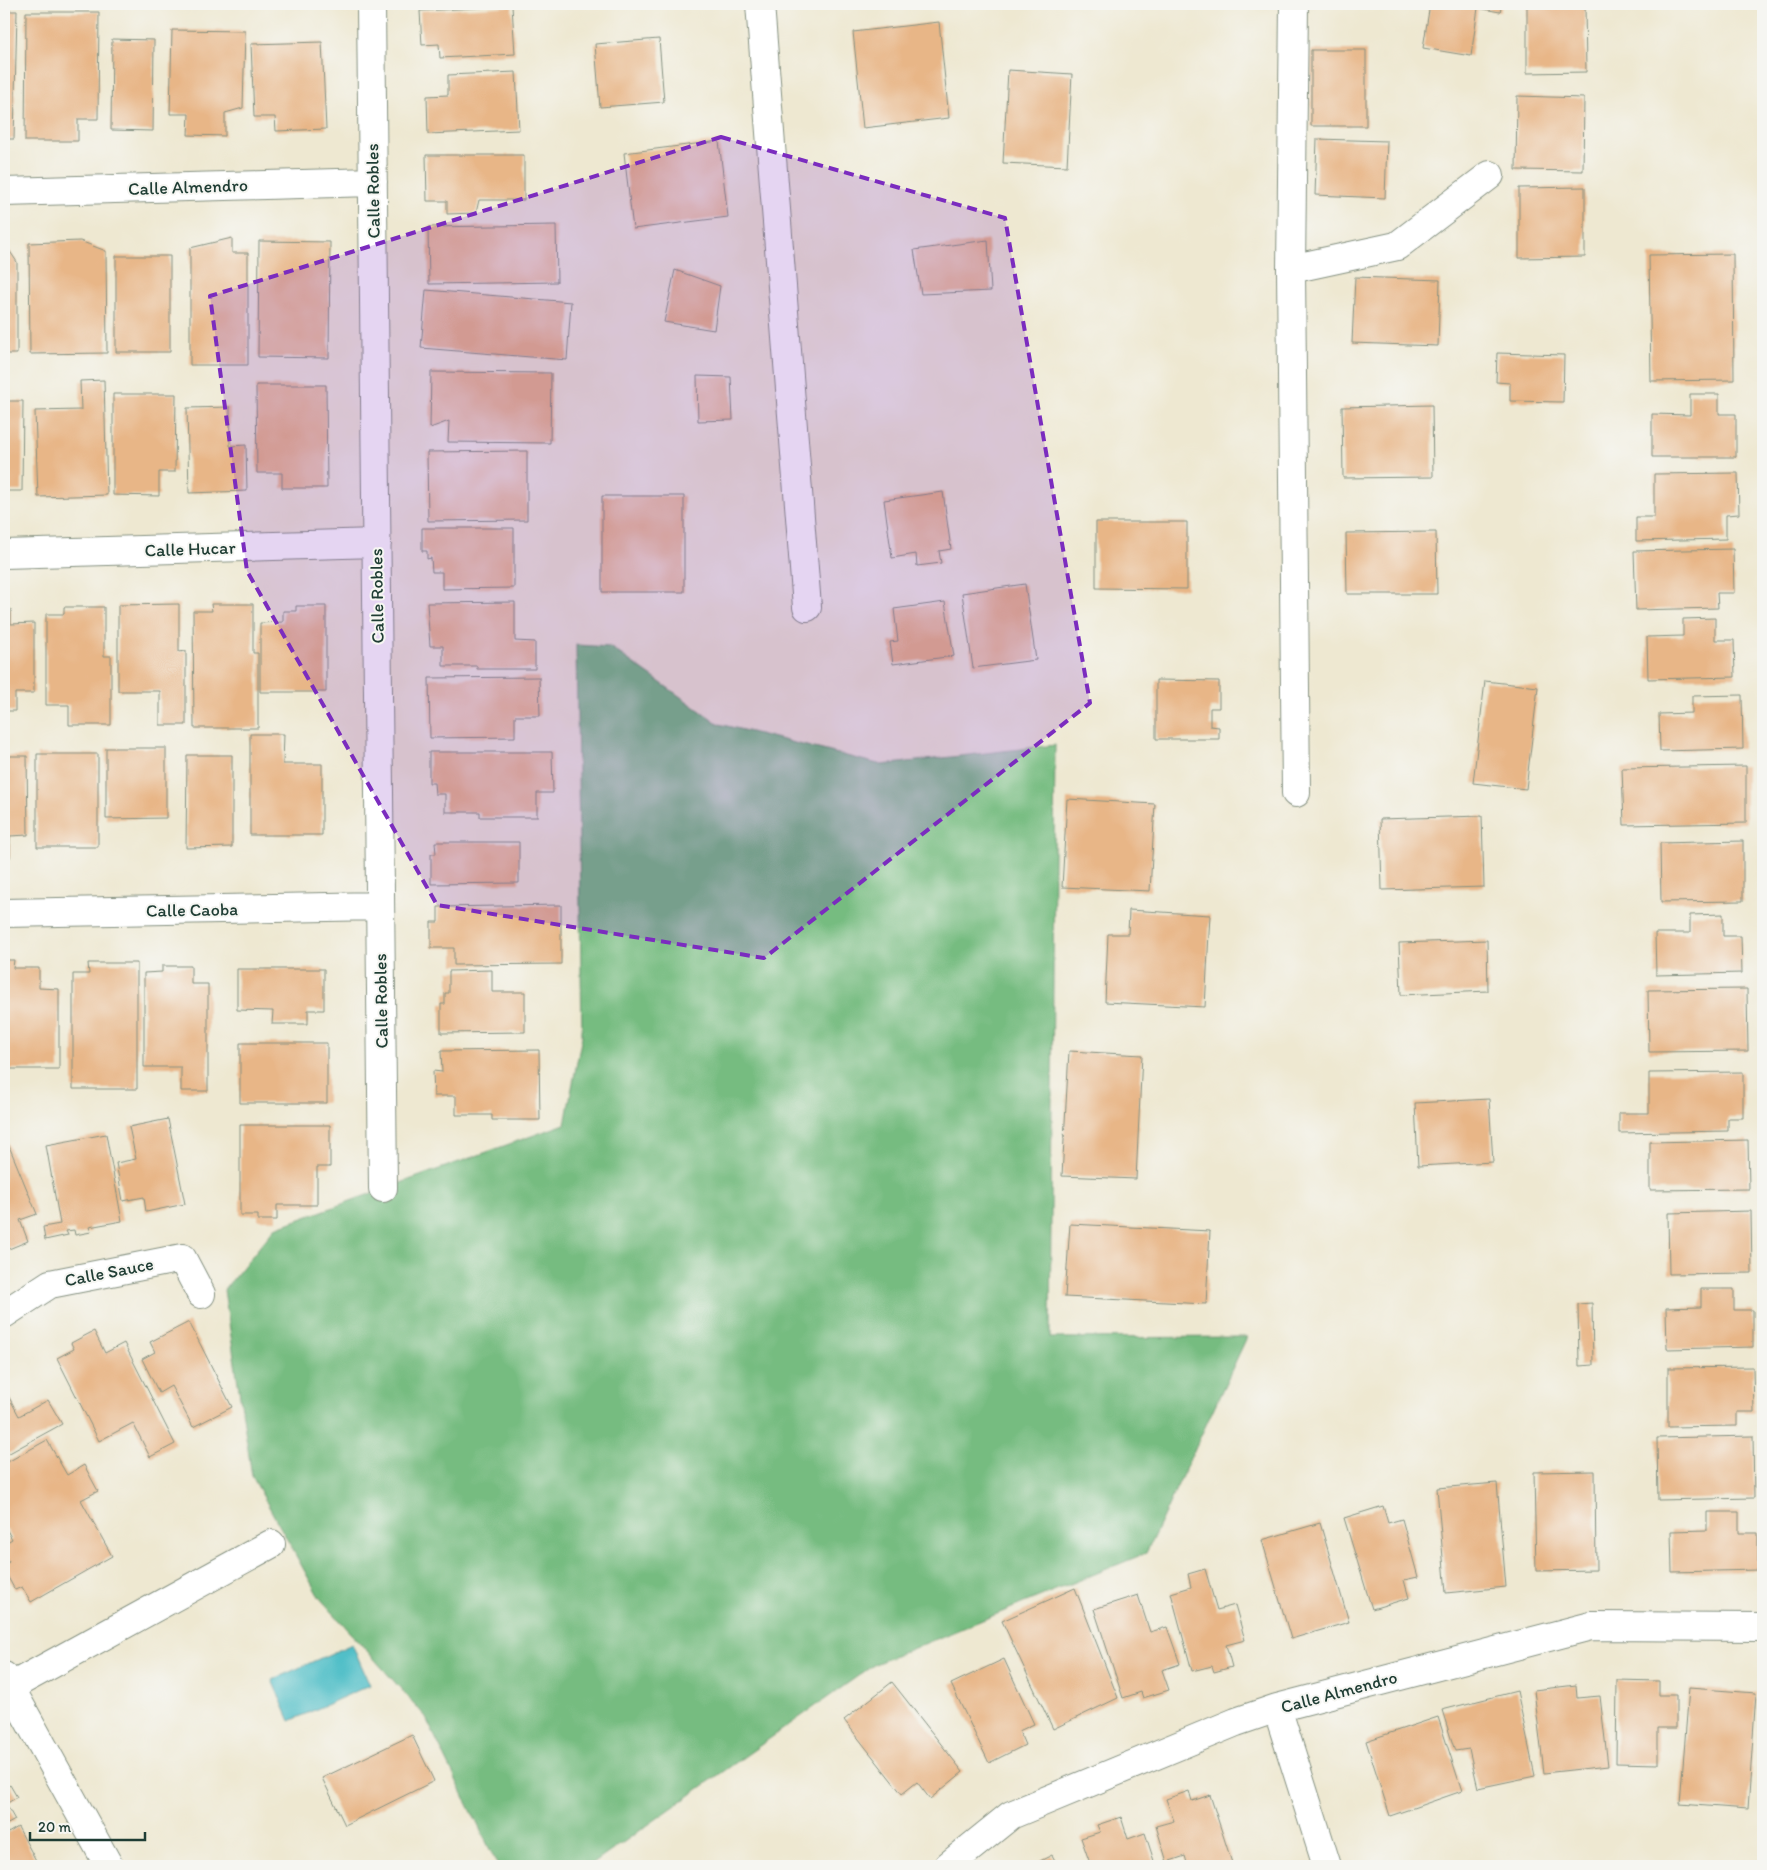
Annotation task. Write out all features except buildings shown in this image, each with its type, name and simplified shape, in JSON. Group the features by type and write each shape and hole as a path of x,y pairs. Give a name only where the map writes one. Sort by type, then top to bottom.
{"street":[{"name":"Calle Robles","path":"370,4 383,1188"},
{"path":"760,4 807,607"},
{"path":"1294,4 1291,269 1296,793"},
{"path":"1291,269 1397,246 1490,175"},
{"name":"Calle Almendro","path":"4,192 373,182"},
{"name":"Calle Hucar","path":"4,554 377,543"},
{"name":"Calle Caoba","path":"4,913 380,906"},
{"name":"Calle Sauce","path":"4,1314 50,1284 182,1258 201,1294"},
{"path":"110,1866 7,1682 271,1544"},
{"name":"Calle Almendro","path":"948,1866 1011,1815 1236,1722 1277,1708 1591,1626 1763,1628"},
{"path":"1277,1708 1327,1866"}],"highlighted area":[{"path":"721,137 1005,218 1090,703 764,958 437,905 247,571 210,296"}],"green space":[{"path":"576,645 610,647 719,724 882,765 1055,745 1050,1338 1247,1337 1146,1553 875,1664 590,1866 498,1866 425,1716 319,1597 252,1476 224,1290 275,1228 565,1124 582,1036"}],"water":[{"path":"352,1644 370,1685 290,1721 272,1680"}]}
